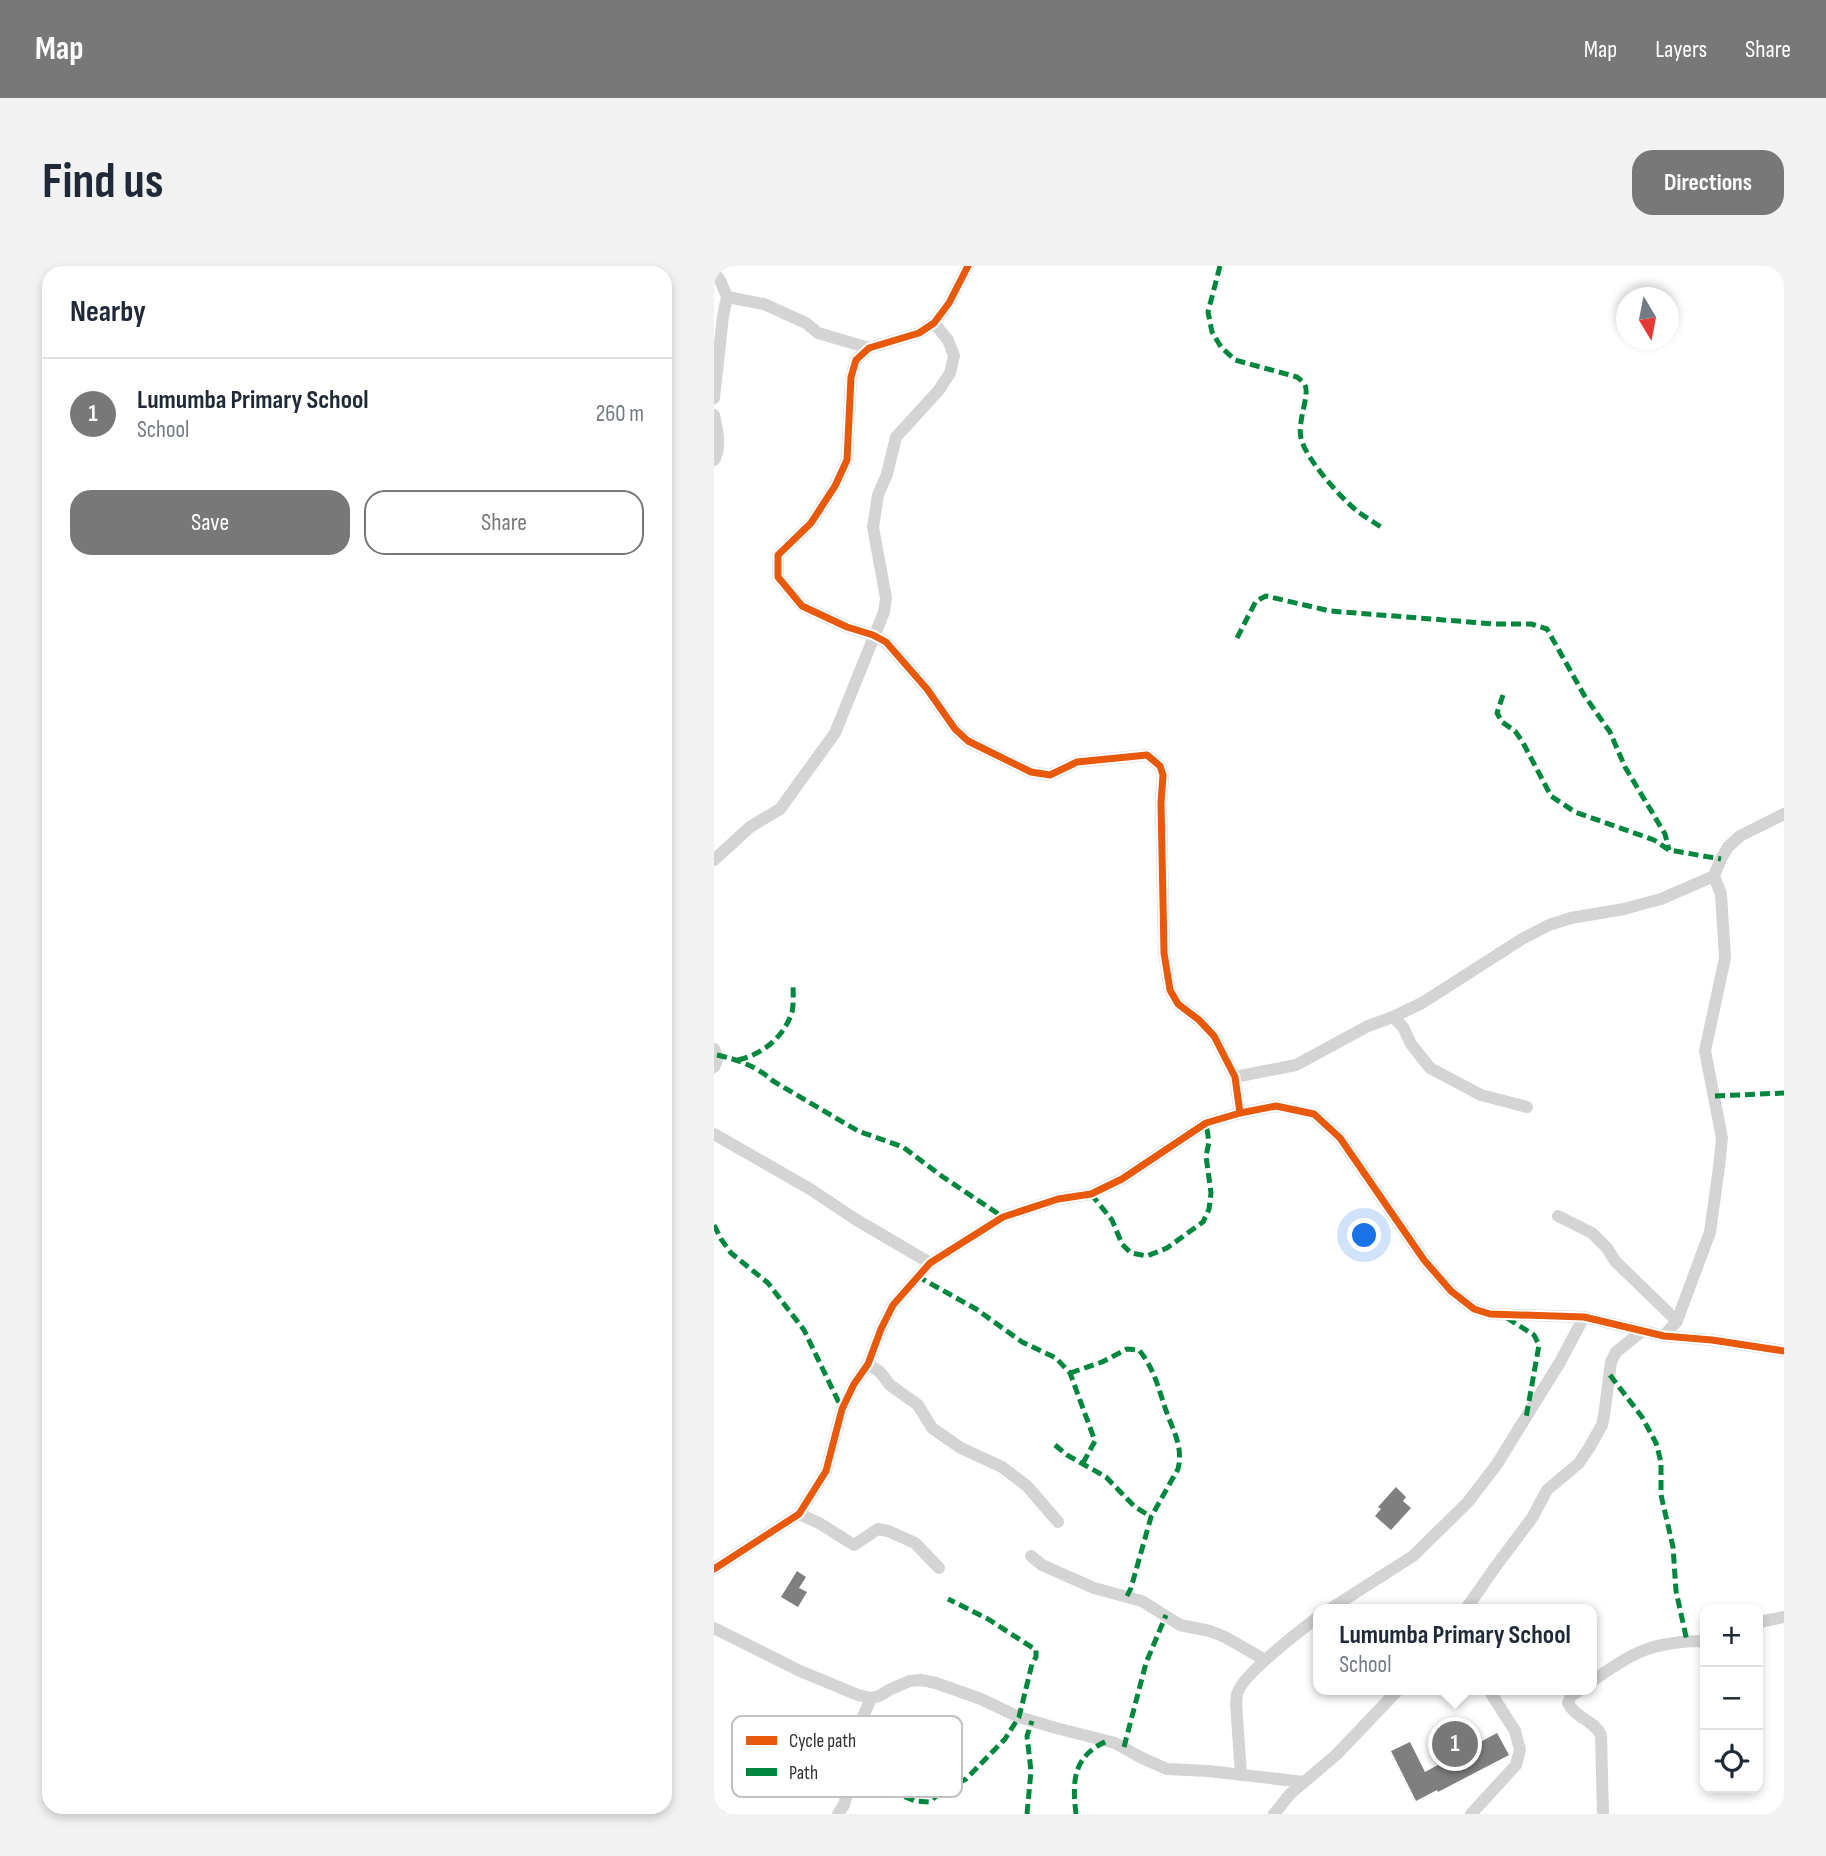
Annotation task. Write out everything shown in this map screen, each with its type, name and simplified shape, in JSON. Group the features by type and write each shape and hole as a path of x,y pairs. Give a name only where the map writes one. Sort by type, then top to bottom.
{"street":[{"path":"968,266 949,303 934,323 919,333 869,348 856,360 851,377 847,460 835,486 811,523 778,555 778,577 802,606 886,642 927,689 955,729 968,741 1031,772 1050,775 1077,762 1147,754 1160,766 1163,775 1161,803 1164,953 1170,990 1178,1004 1214,1036 1235,1077 1240,1113"},
{"path":"714,272 722,282 727,297 714,398"},
{"path":"727,297 764,304 806,323 818,332 869,348"},
{"path":"714,860 750,827 780,809 835,733 884,612 886,598 873,527 878,495 887,474 896,437 939,390 950,373 954,356 948,340 934,323"},
{"path":"714,415 719,442 714,460"},
{"path":"1664,1336 1677,1321 1710,1232 1722,1138 1705,1051 1725,958 1721,894 1714,876 1728,847 1740,836 1784,814"},
{"path":"1235,1077 1296,1065 1368,1026 1422,1003 1522,939 1549,925 1661,899 1714,876"},
{"path":"1393,1017 1403,1027 1411,1044 1430,1068 1481,1095 1527,1107"},
{"path":"714,1049 717,1055 714,1067"},
{"path":"714,1569 799,1514 826,1471 842,1409 853,1384 868,1364 893,1306 930,1263 1003,1217 1058,1199 1090,1194 1122,1179 1206,1123 1240,1113 1276,1106 1314,1114 1340,1138 1424,1260 1451,1291 1474,1310 1490,1314 1584,1317 1664,1336 1784,1350"},
{"path":"714,1134 810,1188 855,1219 930,1263"},
{"path":"1558,1216 1592,1233 1608,1248 1615,1261 1677,1321"},
{"path":"1338,1604 1413,1556 1468,1502 1497,1464 1560,1362 1584,1317"},
{"path":"1469,1604 1532,1518 1546,1490 1583,1458 1602,1424 1613,1356 1641,1332"},
{"path":"868,1364 890,1385 918,1405 932,1428 961,1448 1002,1467 1027,1486 1058,1522"},
{"path":"799,1514 854,1545 878,1528 888,1531 915,1543 939,1569"},
{"path":"1031,1556 1042,1565 1094,1588 1142,1601 1180,1625 1225,1637 1265,1660"},
{"path":"1763,1621 1784,1617"},
{"path":"1241,1775 1238,1691 1243,1682 1265,1660 1313,1621"},
{"path":"714,1628 811,1676 858,1695 871,1698 910,1681 921,1680 981,1699 1020,1717 1115,1743 1167,1769 1304,1782"},
{"path":"1597,1677 1643,1650 1667,1643 1700,1641"},
{"path":"1274,1814 1290,1794 1343,1748 1393,1695"},
{"path":"1471,1814 1516,1765 1520,1750 1516,1731 1492,1695"},
{"path":"1572,1695 1568,1703 1572,1711 1598,1728 1601,1735 1603,1814"},
{"path":"863,1716 871,1698"},
{"path":"838,1814 846,1797"}],"building":[{"path":"1396,1487 1406,1497 1403,1501 1411,1508 1391,1530 1375,1516 1381,1509 1378,1507"},
{"path":"797,1571 806,1577 799,1588 807,1592 798,1607 781,1597"},
{"path":"1497,1733 1509,1755 1416,1801 1391,1751 1410,1742 1425,1772"}],"marked path":[{"path":"1220,266 1208,312 1212,332 1221,347 1235,360 1297,377 1304,383 1306,395 1300,432 1309,456 1350,505 1384,529"},
{"path":"1237,638 1256,601 1266,596 1330,611 1495,624 1531,624 1547,629 1584,695 1610,732 1625,767 1665,834 1669,850"},
{"path":"1503,695 1497,713 1502,722 1515,731 1522,741 1551,796 1575,812 1654,840 1669,850 1721,859"},
{"path":"738,1060 764,1049 784,1029 792,1012 793,983"},
{"path":"717,1055 754,1068 858,1131 903,1147 1003,1217"},
{"path":"1715,1096 1784,1093"},
{"path":"1091,1194 1112,1220 1122,1244 1131,1253 1147,1256 1167,1248 1203,1222 1209,1209 1211,1193 1206,1156 1209,1142 1206,1123"},
{"path":"714,1225 731,1253 768,1283 804,1330 842,1409"},
{"path":"917,1276 976,1309 1022,1342 1056,1358 1070,1373 1095,1441 1083,1463"},
{"path":"1507,1318 1534,1335 1539,1345 1526,1418"},
{"path":"1070,1373 1102,1362 1127,1349 1139,1350 1153,1374 1178,1442 1178,1469 1151,1517 1127,1596"},
{"path":"1610,1375 1642,1417 1656,1443 1661,1462 1661,1495 1673,1547 1676,1591 1687,1641"},
{"path":"1055,1445 1106,1477 1134,1506 1151,1517"},
{"path":"948,1599 988,1619 1036,1650 1019,1717 1005,1739 962,1781"},
{"path":"1124,1747 1146,1663 1166,1615"},
{"path":"1027,1814 1031,1771 1027,1736 1032,1721"},
{"path":"1076,1814 1074,1791 1077,1771 1087,1754 1107,1741"},
{"path":"906,1797 929,1802 935,1797"}],"cycle path":[{"path":"968,266 949,303 934,323 919,333 869,348 856,360 851,377 847,460 835,486 811,523 778,555 778,577 802,606 886,642 927,689 955,729 968,741 1031,772 1050,775 1077,762 1147,755 1160,766 1163,775 1161,803 1164,953 1170,990 1178,1004 1214,1036 1235,1077 1240,1113"},
{"path":"714,1569 799,1514 826,1471 842,1409 854,1384 868,1364 893,1305 930,1263 1003,1217 1058,1199 1091,1194 1122,1179 1206,1123 1240,1113 1276,1106 1314,1114 1340,1138 1424,1260 1451,1291 1474,1309 1490,1314 1584,1317 1664,1336 1784,1351"}],"place":[{"name":"Lumumba Primary School","path":"1455,1744"}]}
